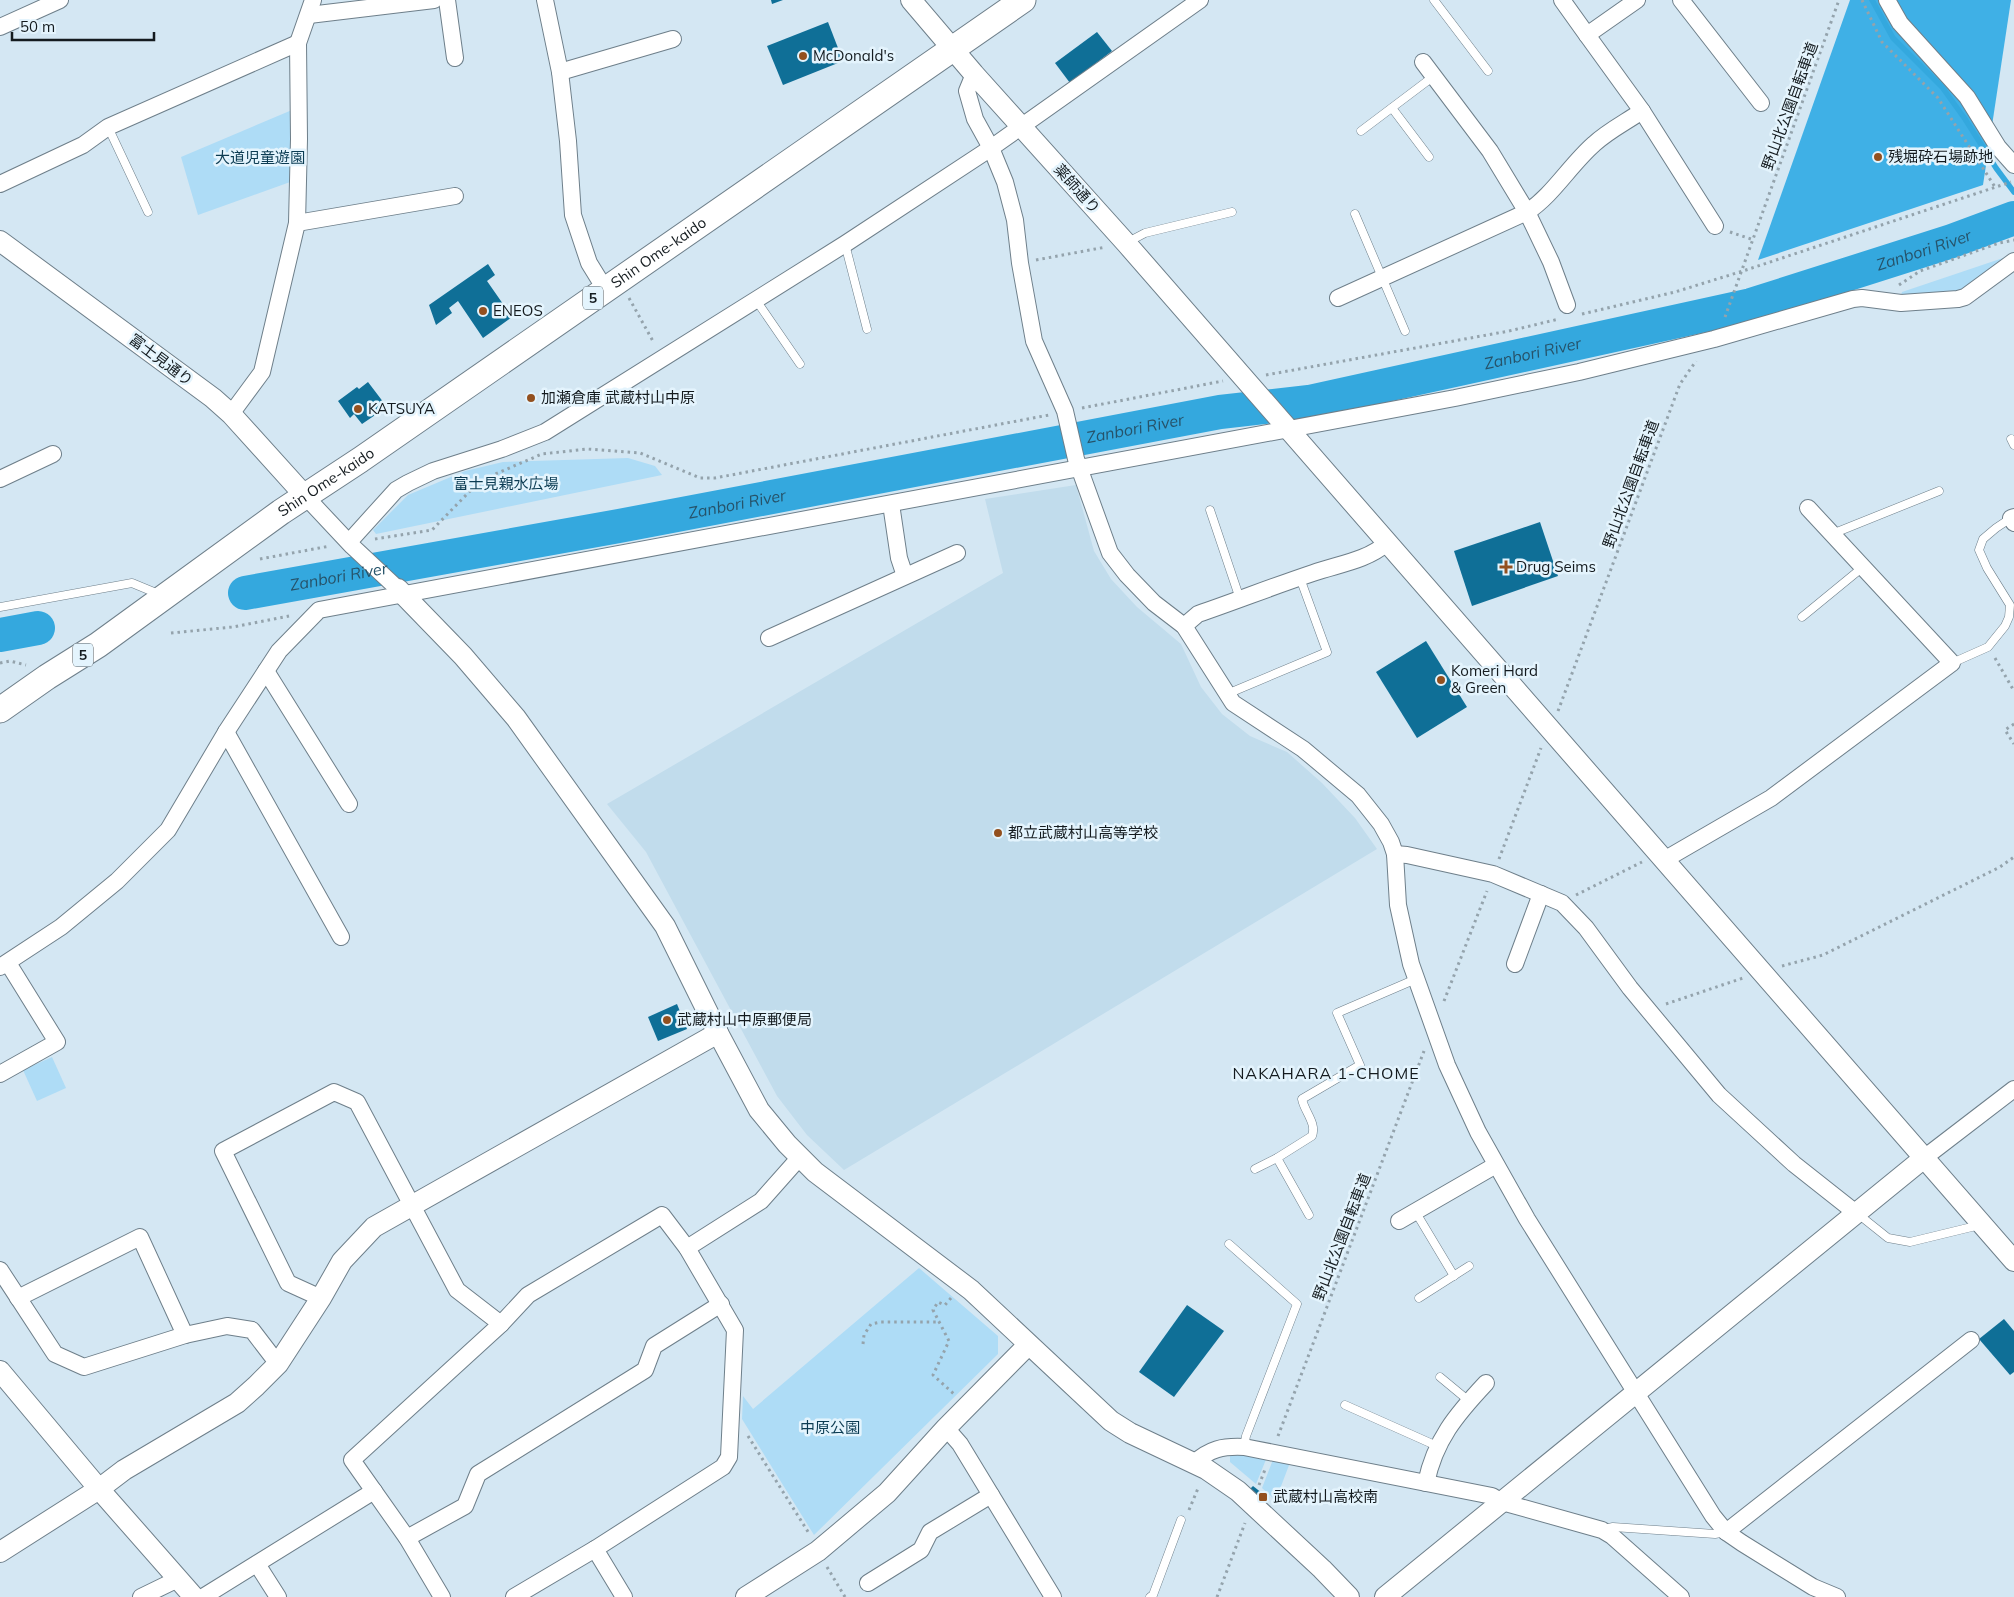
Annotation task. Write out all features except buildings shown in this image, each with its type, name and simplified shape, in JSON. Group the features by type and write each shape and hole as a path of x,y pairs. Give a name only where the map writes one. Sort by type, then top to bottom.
{"main road":[{"name":"Shin Ome-kaido","path":"0,710 47,677 98,645 281,512 1023,0"}],"street":[{"path":"0,27 60,0"},
{"path":"231,414 262,372 297,224 298,43 311,8 434,0"},
{"path":"447,0 455,58"},
{"path":"545,0 560,72 568,140 573,215 589,263 612,284"},
{"name":"薬師通り","path":"911,0 1021,126 1118,244 1286,426 2014,1261"},
{"path":"345,544 396,490 433,471 502,449 545,432 845,244 991,148 1200,0"},
{"path":"1562,0 1642,111 1716,226"},
{"path":"1587,35 1638,0"},
{"path":"1682,0 1761,103"},
{"path":"1887,0 1900,23 1967,97 1998,147 2014,165"},
{"path":"560,72 673,39"},
{"path":"0,184 83,145 108,127 298,43"},
{"path":"1423,62 1490,150 1527,212 1551,262 1570,313"},
{"path":"974,74 967,91 976,119 991,148 1004,182 1015,220 1020,263 1034,341 1066,411 1078,463 1110,553 1127,575 1154,603 1184,626 1233,703 1291,740 1358,795 1378,819 1391,842 1395,854 1398,905 1410,964 1448,1066 1478,1132 1527,1219 1713,1516 1726,1532 1813,1586 1836,1597"},
{"path":"1338,298 1527,212 1540,204 1567,171 1595,143 1642,111"},
{"path":"297,224 456,196"},
{"name":"富士見通り","path":"0,241 213,398 231,414 306,496"},
{"path":"0,1074 57,1042 4,965 61,927 117,880 168,830 226,732 279,651 319,610 400,591 891,504 1078,463 1579,372 1714,339 1853,299 1862,298 1900,303 1958,299 1965,297 2014,261"},
{"path":"0,479 52,454"},
{"path":"306,496 345,544 400,591 463,656 516,718 665,926 759,1110 787,1144 815,1172 971,1290 1028,1345 1117,1425 1198,1472 1217,1476 1243,1496 1322,1569 1349,1597"},
{"path":"891,504 899,558 905,576"},
{"path":"1660,855 1771,798 1952,663 1808,508"},
{"path":"1184,626 1198,614 1370,554 1387,543"},
{"path":"769,638 957,553"},
{"path":"266,671 349,804"},
{"path":"226,732 341,937"},
{"path":"1395,854 1493,874 1562,902 1586,928 1648,1010 1719,1095 1794,1164 1856,1213"},
{"path":"1515,964 1541,894"},
{"path":"0,1552 99,1489 124,1470 237,1403 278,1364 321,1298 342,1261 374,1227 718,1033"},
{"path":"1385,1597 1924,1158 2014,1089"},
{"path":"321,1298 288,1283 223,1151 334,1092 357,1102 410,1206 457,1290 501,1324"},
{"path":"687,1248 761,1201 800,1157"},
{"path":"1399,1221 1496,1165"},
{"path":"442,1597 407,1538 352,1460 501,1324 528,1295 662,1215 687,1248 736,1330 731,1428 727,1463 595,1549 514,1597"},
{"path":"18,1298 140,1237 185,1335"},
{"path":"0,1270 55,1354 84,1367 185,1335 227,1326 252,1330 278,1364"},
{"path":"407,1538 465,1506 478,1474 645,1370 654,1346 721,1304"},
{"path":"1726,1532 1971,1340"},
{"path":"746,1597 818,1552 887,1493 946,1428 1028,1345"},
{"path":"0,1372 194,1597"},
{"path":"1426,1483 1429,1466 1437,1446 1447,1429 1469,1401 1486,1384"},
{"path":"946,1428 960,1444 991,1495 1048,1596"},
{"path":"1198,1472 1205,1454 1216,1448 1226,1446 1244,1447 1492,1496 1502,1502 1602,1530 1612,1536 1681,1597"},
{"path":"203,1597 374,1492"},
{"path":"868,1583 921,1550 930,1532 991,1495"},
{"path":"595,1549 624,1597"},
{"path":"257,1564 278,1597"},
{"path":"141,1597 178,1579"}],"lane":[{"path":"1434,0 1488,71"},
{"path":"1361,131 1434,76"},
{"path":"1392,108 1429,157"},
{"path":"108,127 148,212"},
{"path":"1118,244 1145,233 1232,212"},
{"path":"1355,214 1405,331"},
{"path":"845,244 867,329"},
{"path":"756,300 800,364"},
{"path":"1832,534 1939,491"},
{"path":"1210,510 1240,599"},
{"path":"1952,663 1988,646 2006,626 2010,605 1987,568 1979,550 1982,539 1996,528 2013,519"},
{"path":"1802,616 1863,567"},
{"path":"1226,694 1327,652 1300,578"},
{"path":"0,607 132,583 163,596"},
{"path":"1255,1169 1312,1136 1314,1133 1312,1122 1302,1099 1360,1065 1337,1013 1416,980"},
{"path":"1276,1158 1309,1215"},
{"path":"1414,1211 1454,1276"},
{"path":"1856,1213 1888,1238 1910,1242 1982,1224"},
{"path":"1229,1244 1297,1304 1246,1436 1244,1447"},
{"path":"1419,1298 1469,1266"},
{"path":"1440,1377 1469,1401"},
{"path":"1345,1404 1437,1446"},
{"path":"1150,1597 1153,1595 1181,1520"},
{"path":"1602,1530 1613,1527 1715,1534 1726,1532"}],"path":[{"name":"野山北公園自転車道","path":"1724,322 1839,0"},
{"path":"1862,0 1882,42 1938,98 1996,187"},
{"path":"374,539 432,530 478,485 493,475 542,454 587,449 640,453 700,478 715,478 1067,414 1245,380 1271,373 1509,331 1570,313 1675,292 2014,181"},
{"path":"1733,233 1754,240"},
{"path":"1897,286 1920,271 2000,243 2014,240"},
{"path":"1020,263 1118,244"},
{"path":"612,284 662,359"},
{"name":"野山北公園自転車道","path":"1556,716 1680,384 1699,357"},
{"path":"260,559 345,544"},
{"path":"171,633 233,626 319,610"},
{"path":"1988,646 2014,691"},
{"path":"0,663 10,661 27,666"},
{"path":"2014,724 2005,730 2014,744"},
{"path":"1498,862 1543,743"},
{"path":"1562,902 1660,855"},
{"path":"1648,1010 1762,972 1823,955 2000,867 2014,857"},
{"path":"1442,1005 1488,887"},
{"name":"野山北公園自転車道","path":"1275,1444 1427,1044"},
{"path":"956,1294 945,1305 938,1302 933,1310 949,1341 933,1375 958,1398"},
{"path":"863,1344 864,1336 871,1324 882,1322 940,1322"},
{"path":"744,1429 813,1540"},
{"path":"1258,1487 1269,1459"},
{"path":"1181,1520 1186,1517 1198,1472"},
{"path":"1217,1597 1246,1520"},
{"path":"824,1562 845,1597"}],"shaded area":[{"path":"1850,0 2011,0 1983,185 1758,260"},
{"name":"都立武蔵村山高等学校","path":"1076,485 1094,551 1111,579 1137,607 1181,644 1201,687 1222,714 1250,736 1287,752 1322,783 1355,818 1377,849 844,1170 807,1135 777,1096 646,852 607,804 1003,573 985,499"}],"green space":[{"name":"大道児童遊園","path":"292,110 293,181 198,215 181,157"},
{"path":"2007,258 1966,289 1951,293 1901,295 1902,292"},
{"name":"富士見親水広場","path":"628,458 655,466 662,475 376,534 373,530 408,495 465,471 503,462"},
{"path":"52,1057 66,1088 37,1101 23,1070"},
{"name":"中原公園","path":"919,1268 998,1336 998,1354 814,1535 742,1419 743,1396 753,1409"},
{"path":"1230,1451 1267,1457 1256,1484 1230,1462"},
{"path":"1274,1457 1291,1460 1275,1502 1262,1488"}],"waterway":[{"path":"1872,0 1893,38 1942,87 2014,192"},
{"name":"Zanbori River","path":"245,593 619,526 1220,412 1309,402 1751,305 1952,241 2014,218"},
{"name":"Zanbori River","path":"0,635 38,628"}],"place":[{"name":"McDonald's","path":"803,56"},
{"name":"残堀砕石場跡地","path":"1878,157"},
{"name":"ENEOS","path":"483,311"},
{"name":"加瀬倉庫 武蔵村山中原","path":"531,398"},
{"name":"KATSUYA","path":"358,409"},
{"name":"Drug Seims","path":"1506,567"},
{"name":"Komeri Hard & Green","path":"1441,680"},
{"name":"都立武蔵村山高等学校","path":"998,833"},
{"name":"武蔵村山中原郵便局","path":"667,1020"},
{"name":"武蔵村山高校南","path":"1263,1497"}],"district":[{"name":"NAKAHARA 1-CHOME","path":"1326,1073"}]}
